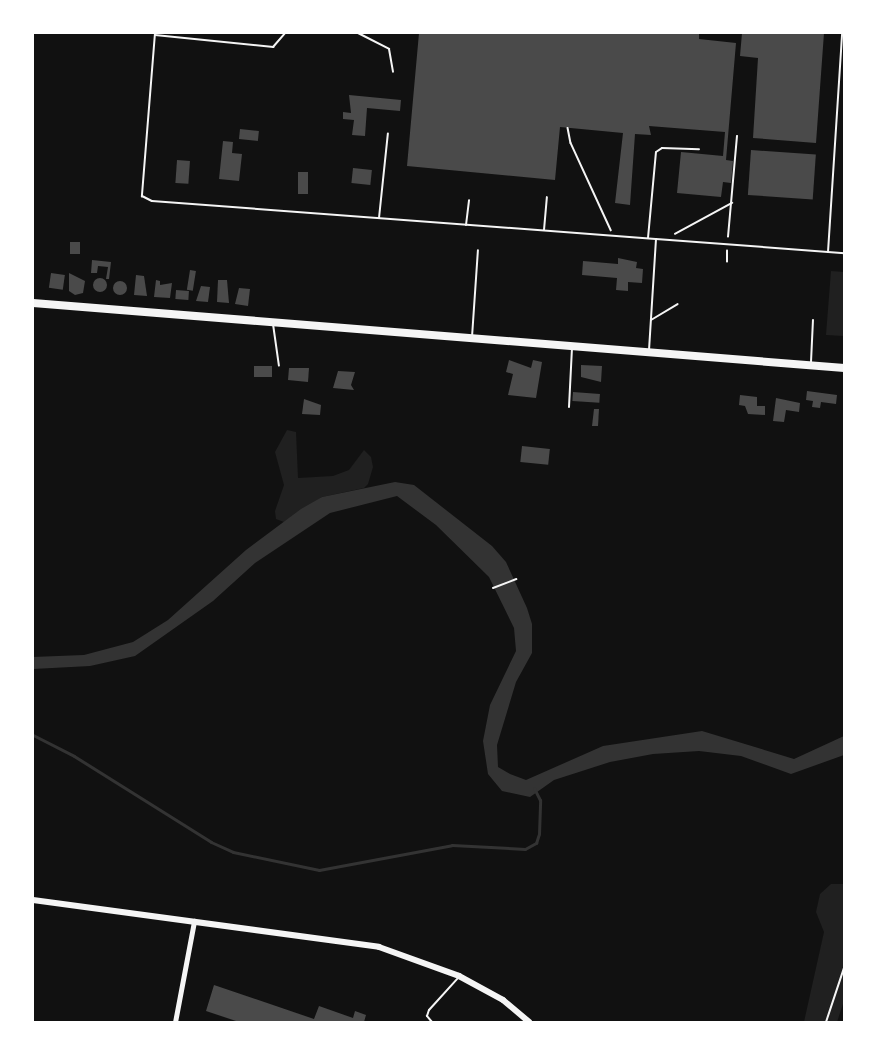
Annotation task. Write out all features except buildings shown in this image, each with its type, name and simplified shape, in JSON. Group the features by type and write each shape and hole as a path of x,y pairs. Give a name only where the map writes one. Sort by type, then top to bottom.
{"main road":[{"path":"33,303 472,340 649,350 844,368"}],"street":[{"path":"33,900 379,947 459,976 503,1000 529,1022"},
{"path":"175,1022 194,921"}],"lane":[{"path":"285,33 273,47 155,34 142,196 152,201 844,253"},
{"path":"358,33 389,49 393,72"},
{"path":"828,252 842,33"},
{"path":"379,218 388,134"},
{"path":"648,238 656,152 662,148 699,149"},
{"path":"544,230 547,197"},
{"path":"466,225 469,200"},
{"path":"649,350 656,239"},
{"path":"472,340 478,250"},
{"path":"651,320 678,304"},
{"path":"811,365 813,320"},
{"path":"273,324 279,366"},
{"path":"569,407 572,347"},
{"path":"493,588 516,579"},
{"path":"826,1022 844,968"},
{"path":"432,1022 427,1016 429,1010 459,976"}],"path":[{"path":"568,128 571,143 611,230 620,231"},
{"path":"727,262 737,136"},
{"path":"671,235 732,203"}],"shaded area":[{"path":"831,271 844,272 844,336 826,335"},
{"path":"287,430 296,432 298,478 333,476 349,470 364,450 371,457 373,467 368,484 364,488 322,497 284,522 276,519 275,511 284,485 275,452"},
{"path":"395,482 414,485 492,546 506,562 527,608 532,624 532,653 516,682 497,745 498,767 526,780 603,746 702,731 794,759 844,736 844,755 791,774 741,756 699,751 653,754 610,762 554,780 530,797 502,791 488,774 483,741 490,705 516,651 514,628 489,577 436,525 397,496 330,513 255,563 213,601 135,656 90,666 33,669 33,657 84,655 133,642 168,620 246,550 301,509 322,497"},
{"path":"831,884 844,884 844,1001 837,1022 804,1022 824,932 816,912 820,894"}],"waterway":[{"path":"33,735 74,756 211,842 233,852 319,870 452,845 525,849 536,843 539,834 540,800 534,788"}]}
